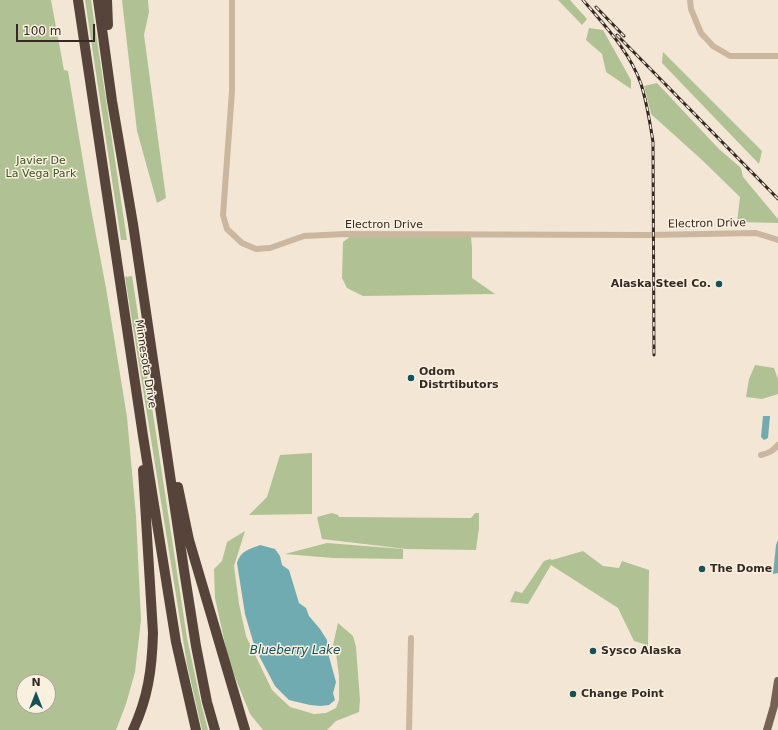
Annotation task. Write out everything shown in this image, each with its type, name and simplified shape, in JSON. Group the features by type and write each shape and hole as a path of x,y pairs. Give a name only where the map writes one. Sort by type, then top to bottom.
{"highway":[{"path":"72,0 94,107"},
{"name":"Minnesota Drive","path":"78,0 143,436 176,642 196,730"},
{"name":"Minnesota Drive","path":"98,0 112,101 133,224 184,570 207,702 215,730"},
{"path":"107,0 112,101"},
{"path":"163,425 189,540 245,730"},
{"path":"132,730 148,688 153,651 142,468 143,436"}],"main road":[{"path":"767,730 774,706 778,681"}],"street":[{"name":"Electron Drive","path":"232,0 232,91 223,214 227,229 242,243 256,249 270,248 304,236 345,234 654,235 756,233 778,240"},
{"path":"690,0 690,9 701,33 713,46 730,56 778,56"},
{"path":"762,455 774,450 778,445"},
{"path":"409,730 411,638"}],"green space":[{"name":"Javier De La Vega Park","path":"0,0 51,0 64,70 68,71 127,417 136,516 141,620 135,672 126,704 116,730 0,730"},
{"path":"85,0 91,0 127,240 121,240"},
{"path":"122,0 148,0 149,12 144,35 166,198 157,203 137,131"},
{"path":"558,0 570,0 587,19 582,25"},
{"path":"589,28 603,30 631,80 631,89 606,72 602,54 586,40"},
{"path":"663,52 762,151 759,164 662,63"},
{"path":"657,83 719,149 741,168 743,177 778,219 778,223 737,222 740,197 651,114 644,86"},
{"path":"351,236 471,237 472,278 495,294 363,296 347,288 342,278 343,242"},
{"path":"132,276 187,638 208,730 202,730 187,664 125,277"},
{"path":"755,365 774,368 778,379 778,394 762,399 746,397 749,379"},
{"path":"312,453 312,514 249,515 267,497 280,455"},
{"path":"332,513 338,515 339,517 471,518 475,513 479,513 479,528 476,550 406,549 322,539 317,517"},
{"path":"245,531 234,566 239,604 246,636 272,690 290,707 314,714 326,713 336,708 339,700 339,676 336,653 333,645 338,623 353,636 356,647 360,700 359,712 336,721 327,730 263,730 250,714 229,662 215,598 214,569 222,561 227,542"},
{"path":"327,543 403,549 403,559 333,558 285,554"},
{"path":"583,551 603,566 619,568 622,561 649,570 648,648 644,644 634,641 618,608 551,565 528,604 510,602 515,591 522,593 544,561"}],"water":[{"path":"763,416 770,416 768,438 764,440 761,437"},
{"path":"778,540 778,573 773,574 776,545"},
{"name":"Blueberry Lake","path":"260,545 275,549 280,556 282,565 289,570 299,603 306,608 309,616 327,640 328,653 336,682 333,693 335,700 329,705 310,705 289,700 275,686 255,648 245,614 237,563 238,559 243,553"}],"railway":[{"path":"583,0 624,50 636,72 645,98 653,142 654,355"},
{"path":"596,7 624,36"},
{"path":"617,35 778,199"}],"place":[{"name":"Alaska Steel Co.","path":"719,284"},
{"name":"Odom Distrtibutors","path":"411,378"},
{"name":"The Dome","path":"702,569"},
{"name":"Sysco Alaska","path":"593,651"},
{"name":"Change Point","path":"573,694"}]}
